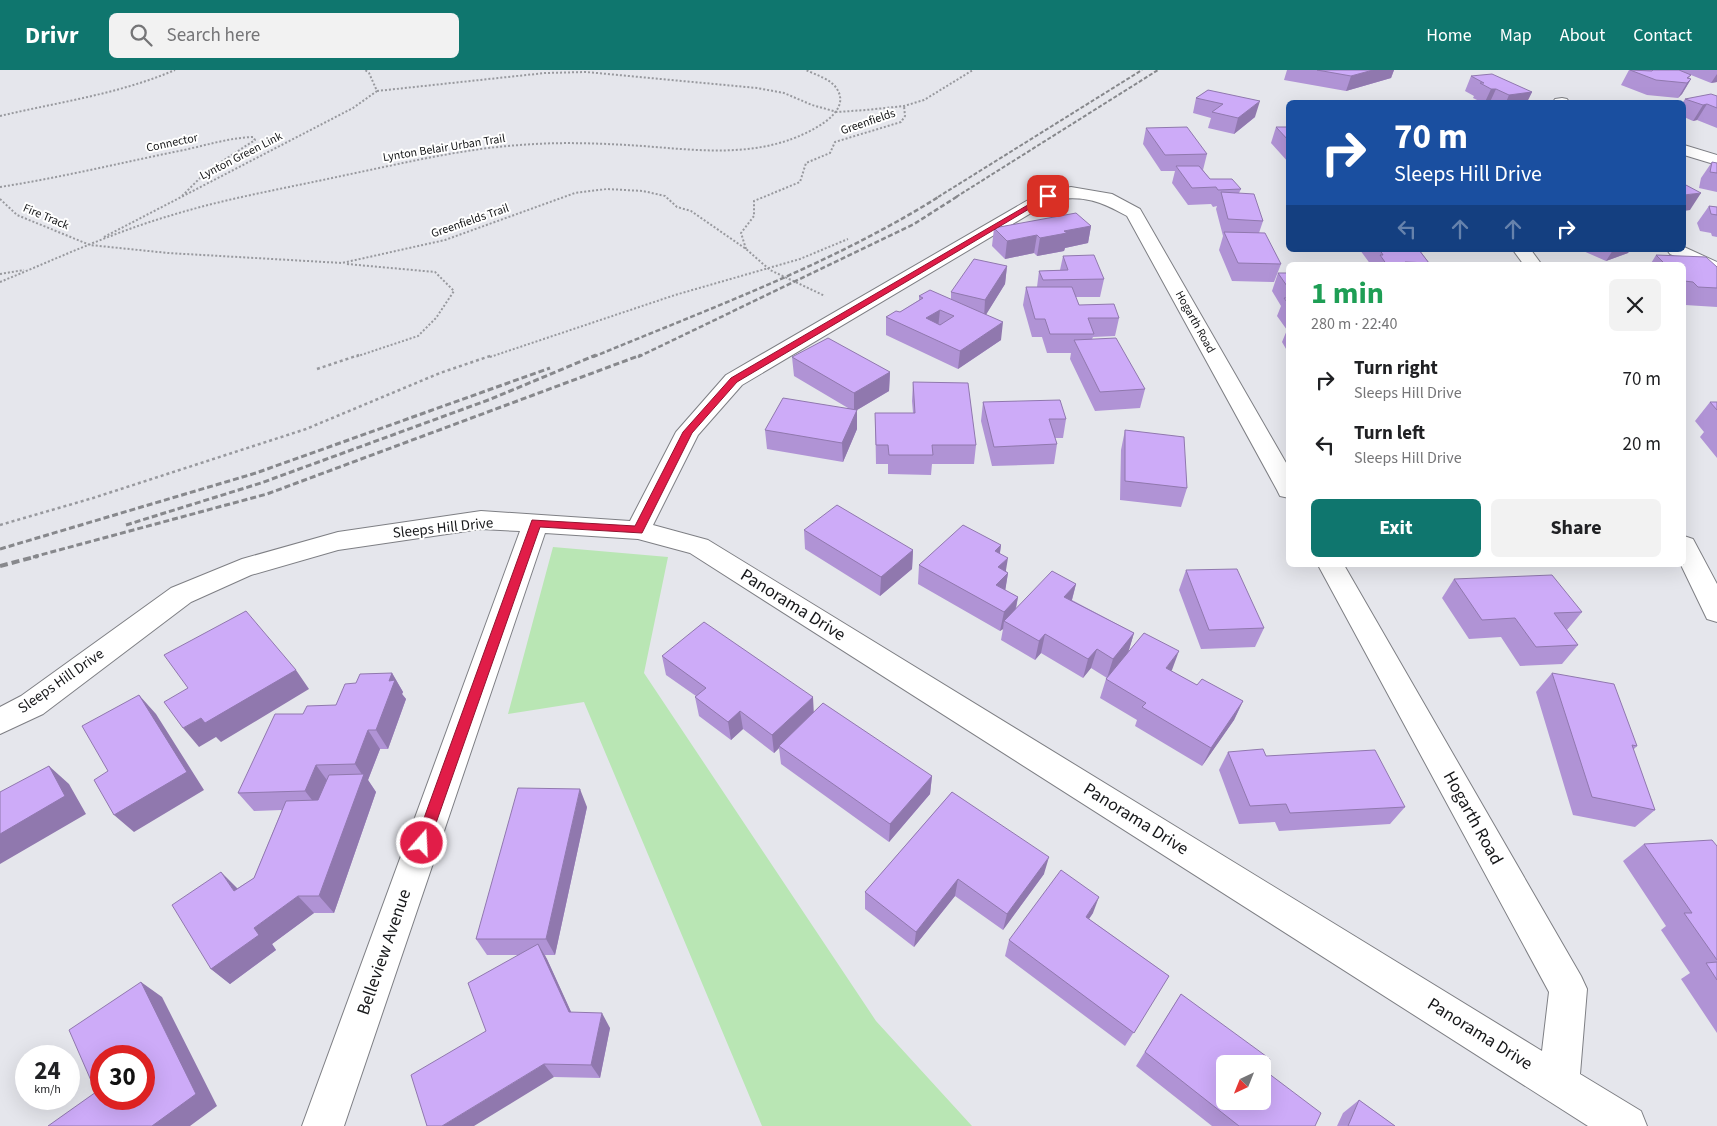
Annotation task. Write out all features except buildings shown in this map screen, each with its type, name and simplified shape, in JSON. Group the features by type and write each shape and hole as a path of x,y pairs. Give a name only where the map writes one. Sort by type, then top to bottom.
{"street":[{"path":"1686,151 1717,160"},
{"name":"Hogarth Road","path":"853,309 1048,196 1071,192 1106,198 1134,213 1286,485"},
{"path":"1681,252 1717,268"},
{"path":"638,530 688,432 734,380 853,309"},
{"name":"Sleeps Hill Drive","path":"0,721 32,705 181,595 242,568 338,541 481,520 638,530"},
{"name":"Belleview Avenue","path":"322,1126 536,523"},
{"name":"Panorama Drive","path":"638,530 699,546 1626,1126"},
{"path":"1686,549 1717,612"},
{"name":"Hogarth Road","path":"1332,567 1568,989 1559,1084"}],"path":[{"path":"0,116 47,105 100,96 156,80 175,70"},
{"path":"365,70 369,73 377,91 536,74 586,72 758,88 784,93 812,105 837,112 904,106 924,100 973,70"},
{"path":"806,70 832,83 840,93 841,102 837,112"},
{"name":"Lynton Green Link","path":"90,245 353,108 377,91"},
{"name":"Greenfields","path":"746,249 741,233 754,216 754,201 800,182 806,163 830,153 835,142 901,122 905,116 904,106"},
{"name":"Lynton Belair Urban Trail","path":"0,282 150,222 228,200 440,156 483,149 545,144 628,145 700,151 741,150 798,137 819,128 837,112"},
{"name":"Connector","path":"0,187 50,180 232,138 244,136 255,140 207,171 182,196"},
{"name":"Greenfields Trail","path":"90,245 168,253 342,263 444,240 575,193 607,189 643,191 665,196 677,206 691,211 746,249 769,269 853,309"},
{"name":"Fire Track","path":"0,199 17,215 90,245"},
{"path":"0,525 93,498 297,432 440,373 675,294 800,259 848,239"},
{"path":"317,369 418,336 436,318 454,291 435,272 342,263"},
{"path":"0,274 30,270"}],"green space":[{"path":"553,547 668,557 644,673 876,1021 972,1126 762,1126 584,702 508,714"}],"railway":[{"path":"938,197 1142,70"},
{"path":"956,197 1158,70"},
{"path":"593,357 814,264 857,243 940,196"},
{"path":"638,357 914,224 958,196"},
{"path":"126,525 261,483 491,399 596,355"},
{"path":"33,557 267,494 641,355"},
{"path":"0,549 256,473 550,368"},
{"path":"0,566 38,556"}],"route":[{"path":"422,843 536,523 638,530 688,432 734,380 1048,196"}]}
